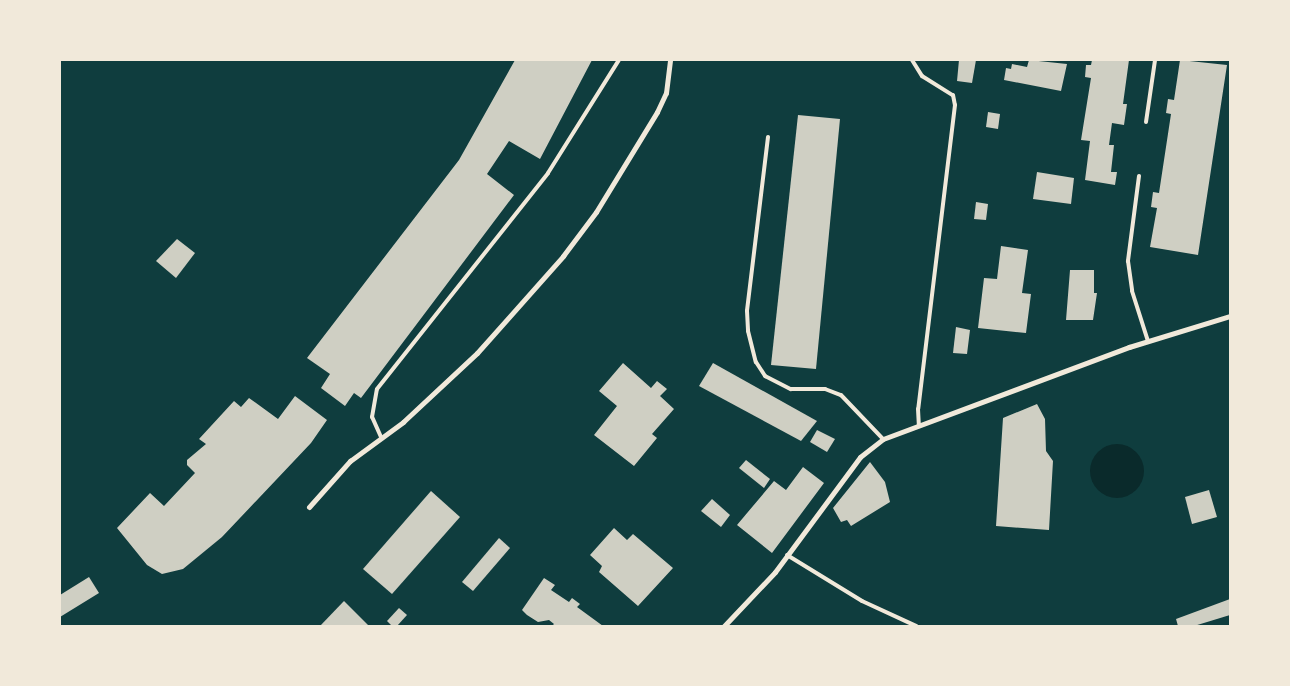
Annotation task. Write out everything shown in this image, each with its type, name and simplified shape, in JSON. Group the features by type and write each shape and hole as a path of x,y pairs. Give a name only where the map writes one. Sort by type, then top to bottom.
{"street":[{"path":"309,507 350,461 424,403 477,353 591,220 657,112 666,93 670,60"},
{"path":"724,626 787,555 860,457 883,439 1148,341 1230,316"}],"lane":[{"path":"381,437 372,417 377,390 548,173 619,60"},
{"path":"912,60 922,76 953,95 955,105 918,409 919,426"},
{"path":"1146,122 1155,60"},
{"path":"768,137 747,311 748,331 756,362 765,376 791,390 825,389 841,395 883,439"},
{"path":"1139,176 1128,261 1132,291 1148,341"},
{"path":"787,555 862,602 916,626"}],"water":[{"path":"1112,444 1122,444 1132,448 1140,456 1144,471 1140,486 1132,494 1122,498 1112,498 1102,494 1094,486 1090,476 1090,466 1094,456 1102,448"}],"building":[{"path":"515,60 592,60 540,159 509,141 487,174 514,195 361,398 354,393 345,406 321,388 330,374 307,358 459,160"},
{"path":"959,60 976,60 972,83 957,81"},
{"path":"1029,60 1067,64 1061,91 1004,80 1006,68 1011,69 1012,64 1027,67"},
{"path":"1092,60 1129,60 1123,104 1127,104 1124,125 1112,123 1109,145 1114,145 1111,172 1117,172 1115,185 1085,180 1090,141 1081,140 1091,78 1085,77 1086,65 1091,65"},
{"path":"1180,60 1227,65 1198,255 1150,247 1157,208 1151,207 1153,192 1159,193 1171,114 1166,113 1168,99 1174,100"},
{"path":"988,112 1000,114 998,129 986,127"},
{"path":"798,115 840,119 816,369 771,365"},
{"path":"1037,172 1074,178 1071,204 1033,199"},
{"path":"976,202 988,204 986,220 974,219"},
{"path":"177,239 195,253 176,278 156,261"},
{"path":"1001,246 1028,250 1022,293 1031,294 1026,333 978,328 984,278 997,279"},
{"path":"1070,270 1094,270 1094,293 1097,293 1093,320 1066,320"},
{"path":"956,327 970,330 967,354 953,353"},
{"path":"623,363 651,388 657,381 667,389 660,396 674,409 652,434 657,438 634,466 594,435 617,406 599,391"},
{"path":"713,363 817,421 801,441 699,386"},
{"path":"295,396 327,420 311,443 222,537 183,569 162,574 147,565 117,528 150,493 164,506 195,473 187,465 187,460 206,444 199,439 234,401 241,407 249,398 278,419"},
{"path":"1037,404 1045,419 1046,451 1053,461 1049,530 996,526 1003,418"},
{"path":"817,430 835,439 827,452 810,442"},
{"path":"746,460 770,479 764,488 739,468"},
{"path":"870,462 885,482 890,502 851,526 847,520 841,522 833,508"},
{"path":"803,467 824,483 772,553 737,525 774,481 786,490"},
{"path":"1209,490 1217,517 1192,524 1185,497"},
{"path":"431,491 460,517 392,594 363,569"},
{"path":"712,499 730,515 721,527 701,511"},
{"path":"614,528 627,540 633,534 673,568 638,606 599,572 602,566 590,555"},
{"path":"499,538 510,548 473,591 462,582"},
{"path":"89,577 99,593 60,617 60,595"},
{"path":"544,578 555,585 551,590 569,602 572,598 580,604 577,607 603,626 552,626 554,624 549,620 538,622 527,615 522,610"},
{"path":"1230,599 1230,615 1194,626 1178,626 1176,619"},
{"path":"344,601 369,626 320,626"},
{"path":"399,608 407,615 397,626 392,626 387,621"}]}
